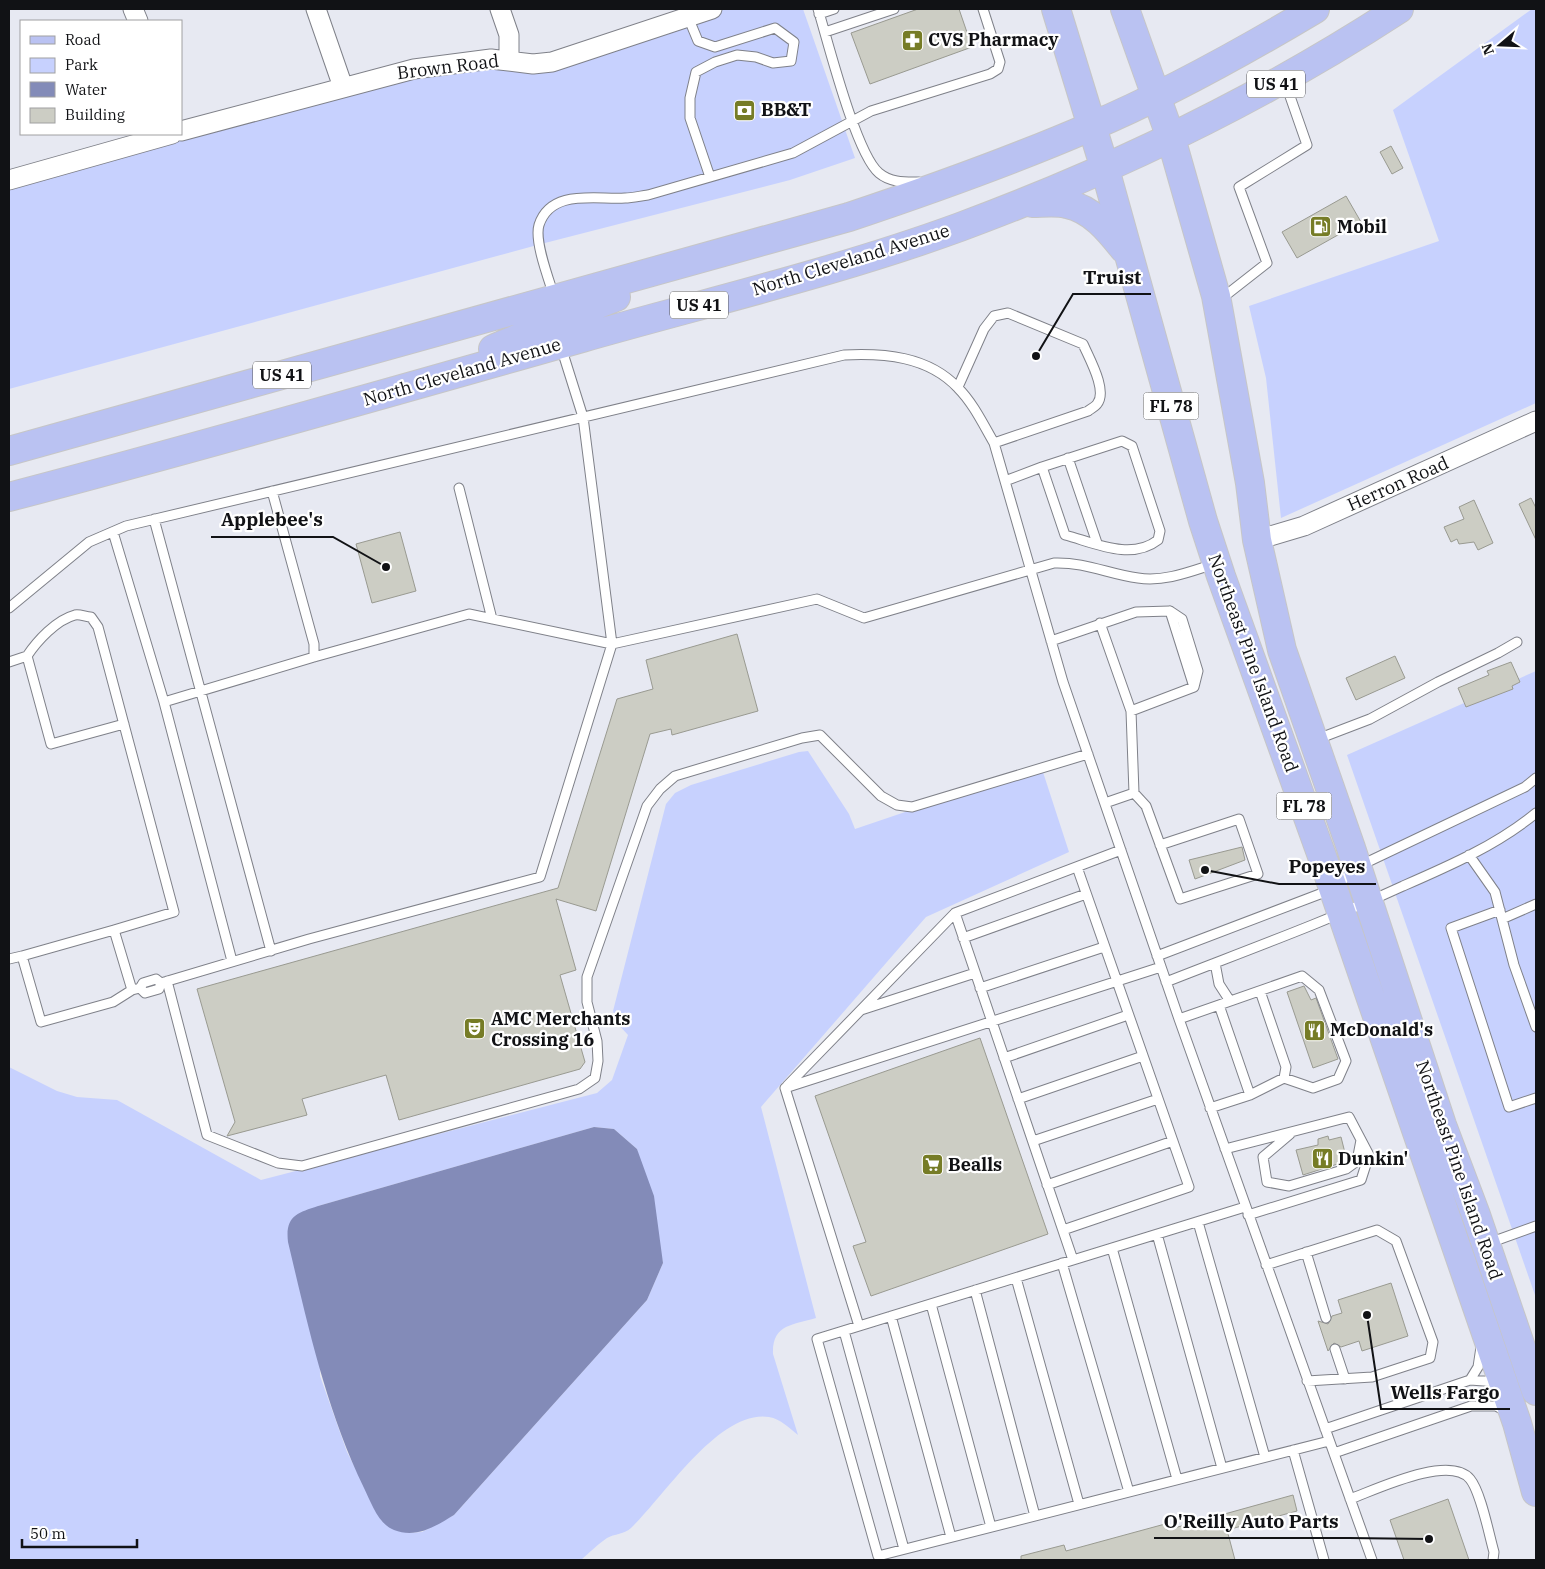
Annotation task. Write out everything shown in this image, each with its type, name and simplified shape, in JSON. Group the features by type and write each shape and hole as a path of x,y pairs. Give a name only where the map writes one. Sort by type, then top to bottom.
{"main road":[{"name":"FL 78","path":"1056,9 1104,169"},
{"name":"FL 78","path":"1125,9 1170,138"},
{"name":"North Cleveland Avenue","path":"9,497 560,344 893,249 1022,203 1104,169 1170,138 1284,79 1398,9"},
{"name":"US 41","path":"9,451 849,217 952,182 1092,127 1238,54 1306,11"},
{"name":"Northeast Pine Island Road","path":"1170,138 1217,302 1249,473 1257,540 1282,650 1442,1125 1486,1244 1536,1391"},
{"name":"Northeast Pine Island Road","path":"1104,169 1217,564 1342,914 1503,1382 1525,1419 1536,1492"},
{"path":"1022,203 1066,204 1087,212 1107,228 1129,256"},
{"path":"560,344 561,334 569,321 582,311 730,250"},
{"path":"402,388 538,329 551,314 555,299"}],"street":[{"path":"316,9 342,87"},
{"path":"500,9 508,35 509,60"},
{"name":"Brown Road","path":"182,131 414,69 491,59 533,64 552,62 686,13 712,9"},
{"path":"9,180 168,135"},
{"name":"Herron Road","path":"1257,540 1304,526 1536,421"}],"lane":[{"path":"834,9 819,11 858,139 873,167 881,175 896,182 952,182"},
{"path":"825,32 894,9"},
{"path":"555,299 540,243 539,226 548,211 561,202 579,198 623,198 648,195 793,153 871,111 990,74 998,69 1000,62 983,9"},
{"path":"686,13 698,41 715,47 775,28 794,42 791,61 773,63 756,57 737,56 715,62 696,72 690,98 690,118 710,177"},
{"path":"1217,302 1267,263 1239,187 1307,145 1284,79"},
{"path":"958,387 984,329 994,316 1008,313 1083,344 1094,368 1099,385 1101,393 1098,403 1088,412 994,443"},
{"path":"114,930 136,989 145,993 159,989 164,982 232,961 540,877 612,644 583,417 560,344"},
{"path":"9,608 89,542 154,519 844,355 875,354 904,358 932,368 958,387 977,412 994,443 1051,641 1088,754 1246,1211 1372,1560"},
{"path":"1005,481 1042,467 1068,458 1122,442 1128,442 1132,446 1160,531 1158,540 1141,549 1126,550 1065,535 1042,467"},
{"path":"1068,458 1097,544"},
{"path":"459,488 492,619"},
{"path":"272,491 314,644 314,657"},
{"path":"154,519 271,951"},
{"path":"113,532 164,702 232,961"},
{"path":"164,702 314,657 469,614 612,644 817,599 864,618 1032,571 1054,563 1075,562 1138,578 1153,579 1169,578 1217,564"},
{"path":"1051,641 1136,612 1170,611 1182,619 1198,671 1194,687 1131,711"},
{"path":"9,662 27,656 36,642 62,622 76,615 91,617 98,627 174,912 9,960"},
{"path":"1100,623 1131,711 1134,793 1146,806 1160,845 1180,899 1258,874 1239,819 1160,845"},
{"path":"1313,741 1370,719 1438,682 1498,654 1517,642"},
{"path":"27,656 51,744 124,724"},
{"path":"164,982 207,1135 278,1163 302,1166 579,1089 595,1078 598,1061 598,1041 587,1002 587,977 648,806 660,789 675,776 802,738 820,735 881,796 897,805 912,807 1088,754"},
{"path":"1157,956 1333,889 1356,867 1535,783"},
{"path":"1105,803 1134,793"},
{"path":"1166,982 1342,914 1469,855 1522,824 1536,813"},
{"path":"785,1088 955,913 1121,850"},
{"path":"1469,855 1495,892 1514,965 1536,1027"},
{"path":"1063,1230 1189,1187 1077,867"},
{"path":"963,938 1086,894"},
{"path":"1536,904 1451,928 1510,1107 1536,1098"},
{"path":"955,913 1073,1260"},
{"path":"980,988 1104,947"},
{"path":"22,956 41,1022 113,1002 136,989"},
{"path":"1215,963 1219,984 1230,1001"},
{"path":"785,1088 991,1020 1161,967"},
{"path":"860,1011 975,973"},
{"path":"1179,1019 1302,976 1319,990 1346,1061 1338,1079 1313,1088 1284,1078 1250,1095 1210,1108"},
{"path":"1260,991 1286,1067 1284,1078"},
{"path":"1219,1005 1250,1095"},
{"path":"1004,1058 1128,1015"},
{"path":"1018,1099 1142,1056"},
{"path":"785,1088 858,1326"},
{"path":"1033,1141 1158,1099"},
{"path":"1225,1149 1349,1117 1368,1155 1361,1180 1198,1222 817,1339 878,1556 892,1556 904,1549 1329,1441"},
{"path":"1292,1132 1263,1157 1267,1182 1289,1186 1346,1169 1357,1161 1361,1140"},
{"path":"1047,1185 1173,1141"},
{"path":"1198,1222 1265,1457"},
{"path":"1486,1244 1536,1226"},
{"path":"1266,1265 1377,1230 1396,1241 1433,1342 1430,1358 1372,1377 1307,1381"},
{"path":"1157,1234 1222,1468"},
{"path":"1112,1248 1177,1479"},
{"path":"1306,1252 1326,1318"},
{"path":"1062,1263 1129,1492"},
{"path":"1016,1278 1079,1504"},
{"path":"975,1290 1035,1516"},
{"path":"931,1304 991,1527"},
{"path":"1470,1380 1478,1366 1481,1348 1478,1306"},
{"path":"891,1316 950,1537"},
{"path":"844,1331 904,1549"},
{"path":"1336,1349 1345,1379"},
{"path":"1325,1429 1470,1380 1503,1382"},
{"path":"1334,1453 1471,1406 1496,1406 1525,1419"},
{"path":"1294,1450 1324,1560"},
{"path":"1350,1499 1406,1478 1443,1470 1458,1472 1470,1479 1479,1501 1494,1552 1493,1560"}],"green space":[{"path":"696,9 803,9 855,158 790,180 541,244 9,389 9,176 155,135 182,135 182,128 402,66 550,55"},
{"path":"1532,9 1536,9 1536,403 1281,518 1266,378 1249,306 1439,241 1393,110"},
{"path":"1536,671 1536,1298 1347,755"},
{"path":"808,751 849,814 855,829 1041,766 1069,852 926,917 761,1107 816,1318 786,1327 780,1331 774,1344 773,1354 798,1435 781,1422 769,1417 750,1418 731,1427 712,1440 694,1458 631,1528 626,1532 607,1538 581,1560 9,1560 9,1067 57,1091 77,1097 117,1100 261,1180 597,1093 612,1080 628,1035 618,1024 613,1011 666,804 675,793 691,785 799,752","holes":["594,1127 614,1129 637,1149 663,1263 647,1300 454,1515 422,1532 408,1533 382,1521 347,1452 320,1376 318,1206"]}],"water":[{"path":"594,1127 614,1129 637,1149 654,1196 663,1263 647,1300 454,1515 433,1527 418,1532 402,1532 388,1527 379,1518 372,1506 339,1428 329,1398 319,1367 288,1242 288,1226 298,1214 318,1206"}],"building":[{"name":"CVS Pharmacy","path":"918,9 959,9 972,47 870,84 851,33"},
{"path":"1391,146 1403,168 1392,174 1380,152"},
{"name":"Mobil","path":"1346,196 1361,222 1297,258 1282,232"},
{"path":"1531,498 1536,508 1536,540 1519,504"},
{"path":"1474,500 1493,543 1478,550 1474,542 1459,544 1457,539 1451,542 1444,527 1464,519 1459,507"},
{"path":"400,532 416,591 372,603 356,544"},
{"path":"737,634 758,711 672,735 671,729 650,734 596,911 556,899 576,970 560,975 585,1062 580,1069 399,1120 386,1075 302,1099 307,1115 227,1136 235,1122 197,989 558,888 617,699 653,689 646,660"},
{"path":"1395,656 1405,678 1356,700 1346,678"},
{"path":"1511,662 1520,682 1512,686 1513,689 1466,707 1458,688 1489,675 1487,671"},
{"path":"1242,847 1245,860 1195,879 1189,860"},
{"name":"McDonald's","path":"1304,986 1311,1000 1316,998 1338,1059 1313,1068 1287,992"},
{"name":"Bealls","path":"980,1038 1048,1234 871,1296 853,1246 866,1242 815,1096"},
{"name":"Dunkin'","path":"1328,1136 1329,1140 1341,1137 1347,1161 1303,1175 1296,1150 1318,1145 1318,1139"},
{"path":"1391,1283 1408,1336 1362,1351 1359,1341 1341,1347 1334,1343 1328,1351 1318,1321 1328,1324 1332,1316 1342,1313 1338,1300"},
{"path":"1293,1495 1297,1511 1227,1530 1235,1560 1021,1560 1021,1556 1064,1545 1066,1551 1165,1524 1167,1530"},
{"path":"1448,1499 1469,1560 1404,1560 1390,1520"}],"place":[{"name":"CVS Pharmacy","path":"912,40"},
{"name":"BB&T","path":"745,110"},
{"name":"Mobil","path":"1321,227"},
{"name":"Truist","path":"1036,356"},
{"name":"Applebee's","path":"386,567"},
{"name":"Popeyes","path":"1205,870"},
{"name":"AMC Merchants Crossing 16","path":"475,1029"},
{"name":"McDonald's","path":"1314,1030"},
{"name":"Dunkin'","path":"1322,1159"},
{"name":"Bealls","path":"932,1165"},
{"name":"Wells Fargo","path":"1367,1315"},
{"name":"O'Reilly Auto Parts","path":"1429,1539"}]}
